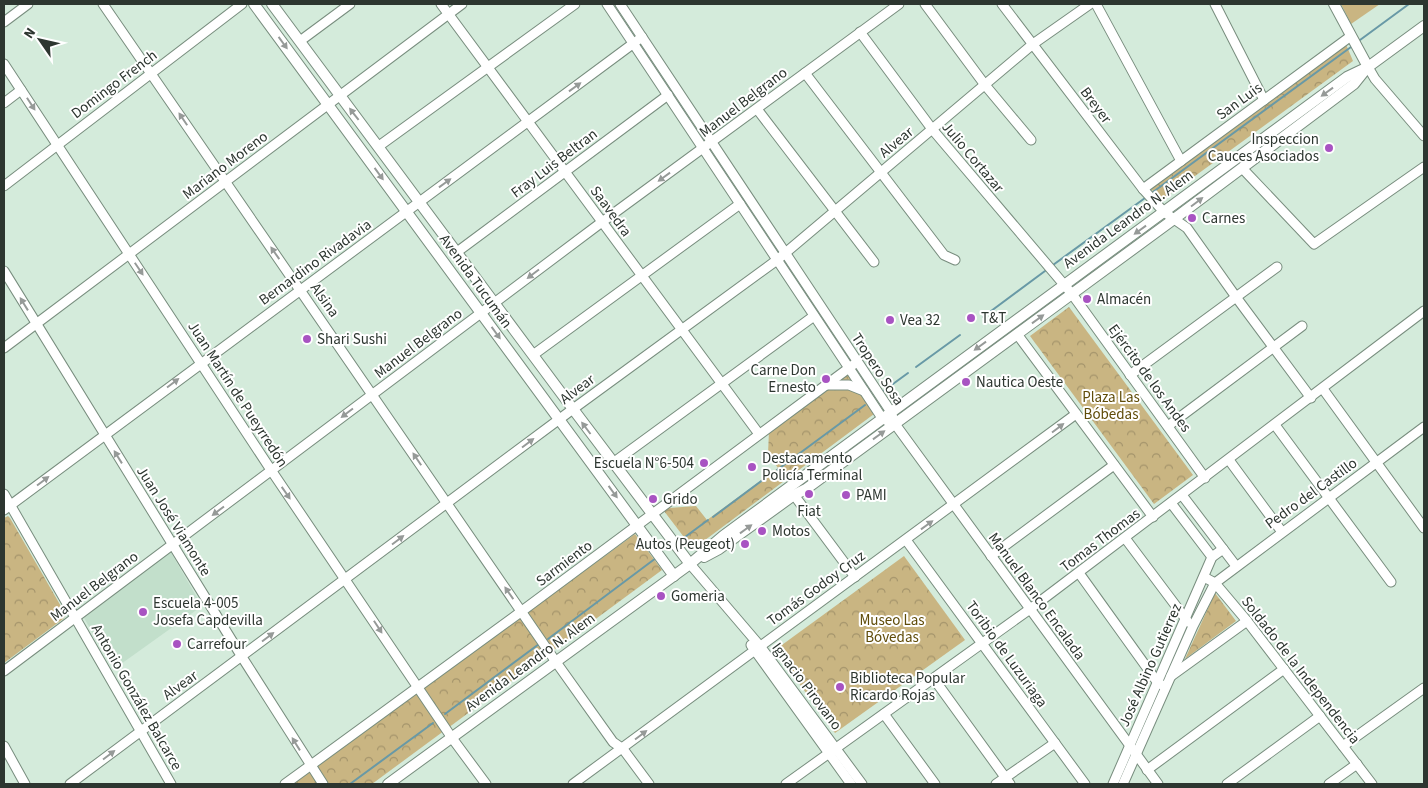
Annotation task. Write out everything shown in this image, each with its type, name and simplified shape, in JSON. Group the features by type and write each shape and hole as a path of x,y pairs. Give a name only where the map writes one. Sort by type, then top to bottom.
{"main road":[{"name":"Avenida Tucumán","path":"254,4 674,576"},
{"name":"Avenida Tucumán","path":"272,4 690,564"},
{"path":"1334,4 1368,67 1424,26"},
{"name":"Avenida Leandro N. Alem","path":"690,564 719,549 794,495 806,489 1174,219 1354,84 1368,67"},
{"name":"Avenida Leandro N. Alem","path":"388,784 674,576 723,536 1348,77 1368,67"}],"street":[{"path":"4,22 28,4"},
{"name":"Alsina","path":"103,4 556,662 613,742 623,748 649,784"},
{"name":"Domingo French","path":"4,186 242,4"},
{"path":"300,41 350,4"},
{"name":"Saavedra","path":"441,4 759,434"},
{"name":"Mariano Moreno","path":"4,348 462,4"},
{"path":"379,146 575,4"},
{"name":"Tropero Sosa","path":"608,4 864,391 894,424"},
{"name":"Tropero Sosa","path":"620,4 858,362 887,415"},
{"name":"Manuel Belgrano","path":"4,671 481,312 899,4"},
{"path":"926,4 985,85 1031,140"},
{"name":"Breyer","path":"1002,4 1143,189 1164,212 1187,228 1236,298 1312,398"},
{"name":"Alvear","path":"70,784 573,409 777,260 1033,44 1090,4"},
{"path":"1096,4 1181,161"},
{"path":"1214,4 1264,100"},
{"name":"Julio Cortazar","path":"860,32 932,129 1072,294"},
{"name":"San Luis","path":"1143,189 1351,36"},
{"name":"Bernardino Rivadavia","path":"7,508 201,362 642,37"},
{"name":"Juan Martín de Pueyrredón","path":"4,64 271,470 417,687 486,784"},
{"path":"1368,67 1374,79 1424,136"},
{"path":"805,73 944,255 954,260"},
{"path":"4,103 21,90"},
{"name":"Fray Luis Beltran","path":"457,252 668,95"},
{"path":"757,109 874,262"},
{"path":"1242,168 1314,244 1424,167"},
{"path":"533,355 740,204"},
{"path":"1130,375 1277,267"},
{"name":"Juan José Viamonte","path":"4,271 242,657 323,784"},
{"name":"Ejército de los Andes","path":"1072,294 1205,478"},
{"name":"Tomas Thomas","path":"786,784 1079,573 1423,314"},
{"path":"613,463 814,316"},
{"path":"1168,426 1302,326"},
{"path":"1017,334 1153,517"},
{"name":"Sarmiento","path":"285,784 858,362"},
{"path":"826,385 849,385 864,391"},
{"path":"1323,389 1424,528"},
{"name":"Tomás Godoy Cruz","path":"573,784 1076,414"},
{"name":"Manuel Blanco Encalada","path":"894,424 1158,784"},
{"path":"1275,425 1391,582"},
{"name":"Pedro del Castillo","path":"1215,583 1424,427"},
{"path":"1229,460 1282,532"},
{"path":"991,556 1114,464"},
{"name":"Antonio González Balcarce","path":"4,494 7,508 75,617 171,784"},
{"path":"794,495 855,577"},
{"path":"1182,495 1236,566"},
{"path":"1171,503 1212,557 1223,549"},
{"path":"1125,538 1185,620 1193,626"},
{"name":"Toribio de Luzuriaga","path":"906,540 1085,784"},
{"name":"José Albino Gutierrez","path":"1123,784 1136,754 1185,620 1212,557"},
{"name":"Ignacio Pirovano","path":"690,564 757,648 832,751 852,784"},
{"path":"1079,573 1162,685"},
{"name":"Soldado de la Independencia","path":"1204,578 1215,583 1247,621 1372,784"},
{"name":"José Albino Gutierrez","path":"1113,784 1130,746 1162,685 1171,677 1193,626 1215,583"},
{"path":"1171,677 1247,621"},
{"path":"1147,770 1284,670"},
{"path":"934,679 1008,781"},
{"path":"1343,746 1424,688"},
{"path":"884,714 936,784"},
{"path":"1227,784 1320,716"},
{"path":"996,784 1008,781 1055,743"},
{"path":"4,746 25,784"},
{"name":"Ignacio Pirovano","path":"832,751 862,784"},
{"path":"1329,784 1357,764"}],"shaded area":[{"name":"Escuela 4-005 Josefa Capdevilla","path":"170,551 202,606 114,669 84,618"}],"green space":[{"path":"1341,4 1380,4 1351,24"},
{"path":"1345,42 1353,61 1162,200 1150,188"},
{"name":"Plaza Las Bóbedas","path":"1069,307 1193,475 1154,504 1030,336"},
{"path":"848,375 874,414 693,549 664,511 669,508 696,506 707,520 778,468 768,454 769,431"},
{"path":"8,516 66,615 4,663 4,518"},
{"path":"635,534 662,570 372,784 292,784"},
{"name":"Museo Las Bóvedas","path":"904,556 965,640 835,733 775,650"},
{"path":"1215,593 1236,621 1185,659"}],"waterway":[{"path":"1360,40 1409,4"},
{"path":"1153,192 1351,47"},
{"path":"1053,265 1145,198"},
{"path":"983,317 1045,271"},
{"path":"916,367 960,335"},
{"path":"882,392 908,373"},
{"path":"777,470 865,405"},
{"path":"713,517 772,473"},
{"path":"685,537 708,520"},
{"path":"548,639 656,558"},
{"path":"445,714 539,644"},
{"path":"350,784 433,723"}],"place":[{"name":"Inspeccion Cauces Asociados","path":"1329,148"},
{"name":"Carnes","path":"1192,218"},
{"name":"Almacén","path":"1087,299"},
{"name":"T&T","path":"971,318"},
{"name":"Vea 32","path":"890,320"},
{"name":"Shari Sushi","path":"307,339"},
{"name":"Carne Don Ernesto","path":"826,379"},
{"name":"Nautica Oeste","path":"966,382"},
{"name":"Escuela N°6-504","path":"704,463"},
{"name":"Destacamento Policía Terminal","path":"752,467"},
{"name":"Fiat","path":"809,494"},
{"name":"PAMI","path":"846,495"},
{"name":"Grido","path":"653,499"},
{"name":"Motos","path":"762,531"},
{"name":"Autos (Peugeot)","path":"745,544"},
{"name":"Gomeria","path":"661,596"},
{"name":"Escuela 4-005 Josefa Capdevilla","path":"143,612"},
{"name":"Carrefour","path":"177,644"},
{"name":"Biblioteca Popular Ricardo Rojas","path":"840,687"}]}
